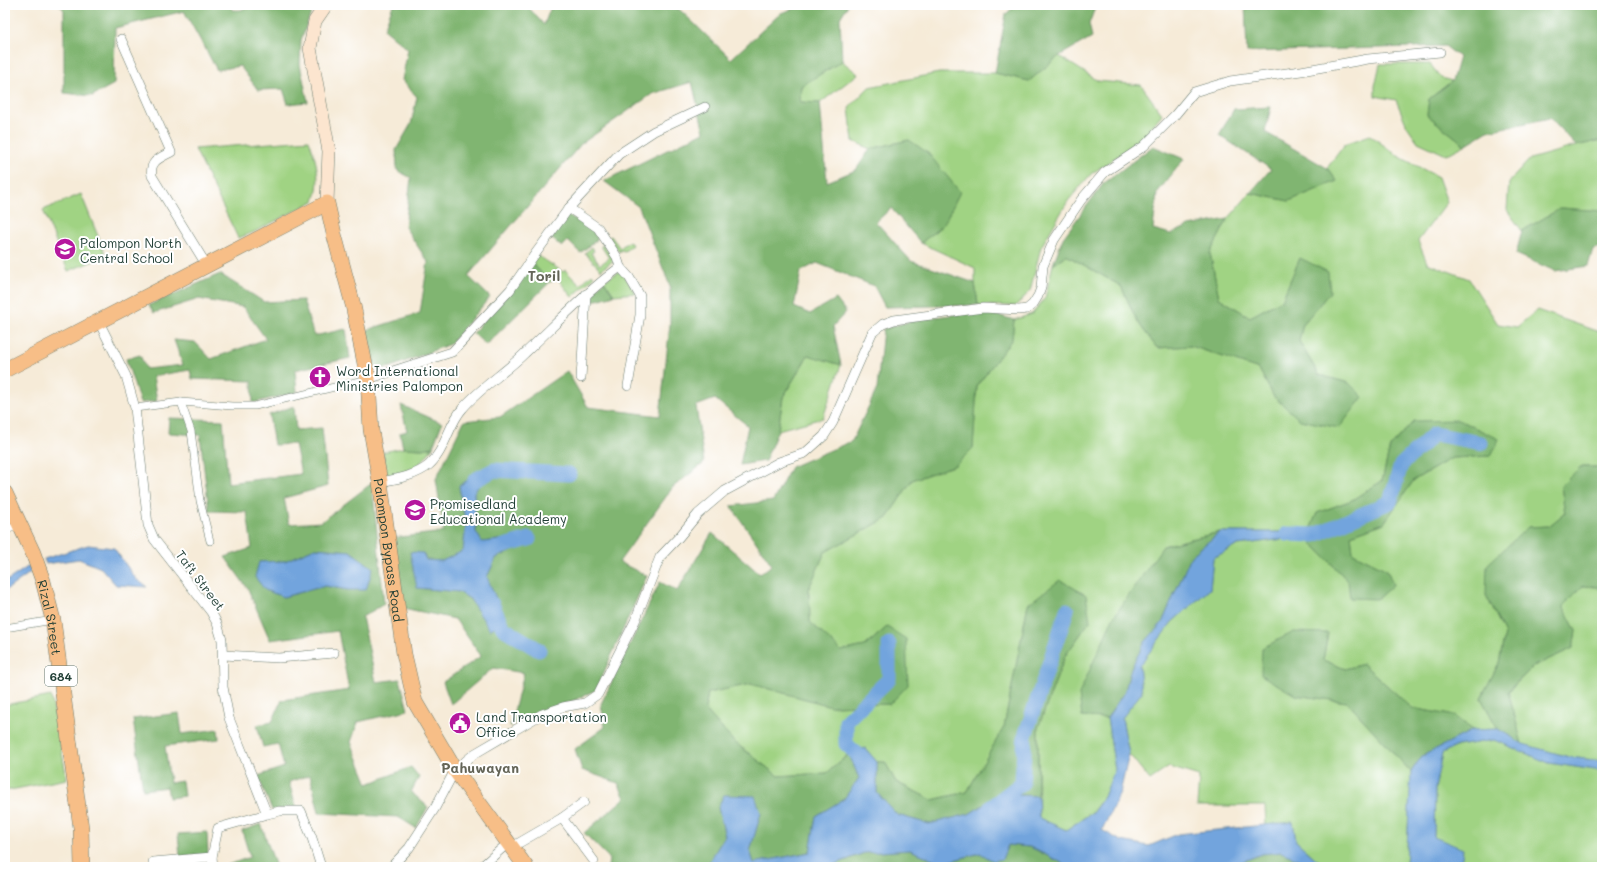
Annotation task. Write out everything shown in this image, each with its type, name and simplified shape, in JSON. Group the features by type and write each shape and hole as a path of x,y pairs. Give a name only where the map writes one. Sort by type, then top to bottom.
{"main road":[{"path":"5,370 327,203 329,151 310,48 315,21 326,5"},
{"name":"Palompon Bypass Road","path":"327,203 353,305 368,379 371,430 380,482 404,654 415,702 455,770 526,867"},
{"name":"Rizal Street","path":"5,493 33,553 44,581 53,620 81,828 82,867"}],"street":[{"path":"121,39 171,152 155,161 150,169 152,176 207,266"},
{"path":"390,867 409,848 435,808 455,770 474,754 542,714 563,707 585,703 598,694 635,621 660,557 698,514 725,491 774,465 805,452 824,436 835,416 872,333 883,324 894,320 983,308 1027,309 1033,304 1041,288 1043,266 1054,240 1081,200 1105,172 1144,146 1175,115 1194,92 1230,81 1301,71 1368,59 1440,52"},
{"path":"135,408 181,402 232,406 255,406 368,379 452,352 510,290 569,208 619,154 654,131 705,107"},
{"path":"569,208 598,228 618,257 620,267 629,277 640,296 640,315 628,386"},
{"path":"380,482 408,475 429,465 437,455 452,424 463,408 524,354 586,294 620,267"},
{"path":"581,378 586,294"},
{"name":"Taft Street","path":"99,322 126,376 135,408 148,525 154,539 211,612 217,623 222,640 224,687 229,718 267,814"},
{"path":"181,402 191,431 200,501 210,541"},
{"path":"5,531 20,524"},
{"path":"5,628 53,620"},
{"path":"223,655 279,658 334,653"},
{"path":"481,867 510,845 562,818 584,802"},
{"path":"213,867 212,857 218,828 280,811 301,810 321,867"},
{"path":"562,818 594,862"},
{"path":"153,862 212,857"}],"green space":[{"path":"59,5 230,5 232,10 240,10 254,5 314,5 301,40 300,65 308,102 288,104 283,89 258,90 240,66 217,70 184,11 115,28 114,84 92,96 64,93 64,10"},
{"path":"393,5 528,5 544,25 551,7 549,5 651,5 679,9 731,59 781,13 803,5 848,5 840,18 842,61 801,86 800,102 820,103 827,182 856,170 870,149 909,140 928,153 960,192 944,224 921,243 891,208 876,222 911,261 975,283 978,305 885,307 874,286 817,263 801,271 794,307 810,314 836,299 846,312 833,326 841,365 808,355 783,397 778,430 765,461 740,465 748,426 715,399 696,406 704,463 673,487 619,562 647,576 596,690 575,700 533,714 510,726 524,673 493,668 451,704 443,682 481,656 455,619 403,608 392,538 444,532 436,479 464,421 500,417 567,371 588,407 660,416 670,324 670,286 639,207 604,181 704,132 692,82 652,94 581,144 468,276 490,297 450,344 391,367 375,370 367,330 420,313 428,262 405,227 411,178 397,170 396,150 411,124 417,97 402,80 408,49 384,29","holes":["507,468 508,474 485,479 474,491 476,532 482,542 523,537 525,545 496,558 487,577 490,629 470,599 459,592 417,588 423,553 426,560 442,561 463,551 466,525 459,486"]},
{"path":"1016,5 1096,5 1089,24 1092,37 1059,56 1029,81 995,73 1006,14"},
{"path":"1245,5 1602,5 1602,140 1576,146 1550,118 1488,131 1465,145 1427,115 1429,99 1452,81 1459,57 1445,46 1247,52"},
{"path":"1059,56 1098,81 1141,85 1162,114 1140,141 1091,174 1068,201 1041,247 1030,291 1016,306 978,305 975,283 975,268 921,243 944,224 909,140 870,149 853,141 849,108 869,87 939,73 995,73 1029,81"},
{"path":"842,61 858,74 820,103 800,102 801,86"},
{"path":"1380,64 1430,64 1441,78 1452,81 1429,99 1427,115 1465,145 1446,155 1418,142 1407,126 1396,100 1375,96 1375,86"},
{"path":"1271,107 1265,132 1327,168 1337,181 1289,201 1250,193 1271,169 1219,135 1234,109"},
{"path":"1370,135 1398,156 1438,177 1447,202 1418,241 1427,263 1469,279 1498,324 1517,327 1537,310 1602,333 1602,467 1580,467 1561,486 1565,513 1549,526 1528,527 1486,595 1505,634 1499,663 1481,698 1498,729 1473,730 1455,716 1412,708 1363,664 1345,669 1323,660 1328,633 1295,695 1347,702 1411,772 1406,867 1325,867 1296,841 1293,822 1266,825 1265,806 1197,806 1199,776 1169,767 1150,780 1129,754 1122,718 1142,692 1139,666 1172,622 1210,589 1213,558 1238,545 1305,536 1348,581 1377,599 1393,584 1387,570 1353,553 1351,535 1384,523 1414,480 1452,458 1491,456 1390,447 1382,481 1352,500 1317,513 1309,532 1220,532 1163,546 1082,717 1107,718 1115,769 1104,797 1092,812 1066,830 1039,818 1038,728 1065,656 1090,621 1028,604 1004,727 967,792 932,800 896,782 885,762 877,762 865,748 848,754 827,773 778,776 733,741 705,709 708,693 751,684 831,706 890,704 887,627 865,646 841,651 810,622 809,588 825,552 887,518 912,480 956,465 973,448 977,386 1012,339 1014,320 1032,314 1045,298 1053,264 1066,255 1121,286 1137,321 1157,348 1191,346 1259,369 1274,397 1349,383 1319,375 1299,341 1303,324 1330,292 1300,258 1282,300 1250,317 1219,298 1210,253 1228,219 1250,193 1289,201 1337,181 1327,168 1345,144"},
{"path":"309,140 316,163 318,178 314,201 254,232 238,238 195,149"},
{"path":"1602,140 1602,211 1561,208 1522,231 1507,210 1509,182 1530,159"},
{"path":"1153,146 1184,159 1157,193 1153,229 1171,234 1189,226 1228,219 1210,253 1219,298 1250,317 1282,300 1300,258 1328,272 1330,292 1303,324 1299,341 1319,375 1349,383 1363,397 1339,428 1300,420 1274,397 1259,369 1191,346 1157,348 1137,321 1121,286 1066,255 1053,264 1063,238 1103,184"},
{"path":"81,194 106,256 68,271 43,210"},
{"path":"1561,208 1602,211 1602,247 1593,249 1588,266 1555,271 1516,254 1522,231"},
{"path":"568,215 591,228 598,239 580,253 568,241 562,247 550,237"},
{"path":"611,236 620,248 629,241 632,245 625,251 620,250 619,252 609,237"},
{"path":"603,245 614,260 601,270 585,253 592,247 594,251 591,253 600,265 609,258 601,246"},
{"path":"537,255 563,272 565,270 580,285 592,274 594,277 572,297 558,279 550,282 532,263"},
{"path":"532,263 550,282 486,345 473,333"},
{"path":"618,272 623,273 635,293 614,295 604,281"},
{"path":"220,274 264,302 303,300 314,336 346,329 350,358 295,370 297,392 253,403 252,381 192,379 190,370 153,376 157,401 140,403 126,359 140,355 146,369 183,365 174,340 195,342 211,359 266,339 243,307 199,299 154,313 149,305"},
{"path":"604,281 614,295 590,302 590,294"},
{"path":"984,311 1014,320 1012,339 977,386 973,448 956,465 912,480 887,518 825,552 809,588 810,622 841,651 865,646 887,627 906,639 908,685 890,704 831,706 751,684 708,693 705,709 733,741 778,776 827,773 849,754 859,778 844,799 816,816 810,852 754,863 750,851 761,813 718,807 725,836 706,867 608,867 609,858 584,833 625,798 618,783 582,770 575,749 605,727 601,704 660,582 677,591 712,533 760,574 772,565 731,506 773,501 791,467 852,441 877,389 883,329 919,319"},
{"path":"809,354 841,365 823,418 778,430 783,397"},
{"path":"401,405 442,423 433,447 422,449 403,448 400,433 407,431"},
{"path":"294,406 296,430 322,428 328,486 284,498 289,524 321,522 372,483 384,604 362,617 376,682 400,679 408,710 358,722 351,742 368,784 411,767 419,777 411,792 428,807 416,828 398,817 319,813 310,775 289,782 296,808 272,810 258,776 284,767 278,744 263,747 257,725 272,722 282,700 349,690 338,631 270,640 248,589 225,557 252,548 247,512 209,511 200,435 168,433 169,418 223,420 228,483 301,474 295,444 274,445 269,415","holes":["315,548 350,551 373,568 348,590 325,586 283,597 259,562 285,561"]},
{"path":"1459,420 1499,439 1491,456 1452,458 1414,480 1384,523 1351,535 1353,553 1387,570 1393,585 1377,599 1350,598 1348,581 1305,536 1309,532 1317,513 1352,500 1382,481 1390,447 1414,421"},
{"path":"433,447 423,461 414,468 402,473 386,476 383,452 403,448 422,449"},
{"path":"1580,467 1602,467 1602,592 1598,587 1583,586 1563,606 1576,631 1573,648 1534,666 1508,691 1522,744 1498,729 1481,698 1499,663 1505,634 1486,595 1487,565 1528,527 1549,526 1565,513 1561,486"},
{"path":"1220,532 1191,556 1162,623 1145,642 1131,668 1125,691 1107,718 1082,717 1079,694 1113,618 1163,546"},
{"path":"1060,580 1086,595 1090,621 1065,656 1038,728 1038,796 1001,794 969,814 930,824 897,815 877,793 877,762 885,762 896,782 932,800 967,792 1004,727 1028,604"},
{"path":"1583,586 1598,587 1602,592 1602,761 1569,757 1522,744 1508,692 1534,666 1573,648 1576,631 1563,606"},
{"path":"1294,632 1328,633 1323,660 1345,669 1363,664 1412,708 1455,716 1473,730 1422,756 1411,772 1347,702 1295,695 1261,675 1262,648"},
{"path":"51,696 67,779 5,791 5,705"},
{"path":"179,713 182,734 218,729 219,739 165,746 170,783 182,781 184,796 169,798 167,787 143,790 133,719"},
{"path":"1494,740 1549,763 1602,771 1602,867 1457,867 1461,865 1434,838 1435,789 1442,753 1457,746"},
{"path":"261,824 276,867 225,867 250,857 242,831"},
{"path":"207,832 208,854 180,857 178,834"},
{"path":"1008,845 1030,847 1070,867 828,867 864,853 910,850 943,863 981,853 1002,859"},
{"path":"1281,852 1300,860 1308,867 1230,867 1261,854"}],"water":[{"path":"507,468 508,474 485,479 474,492 476,532 482,542 524,537 525,545 496,558 487,577 505,619 490,630 470,599 459,592 417,588 410,552 423,553 426,560 442,561 463,551 466,525 459,486 476,474"},
{"path":"1220,532 1309,532 1305,536 1238,545 1213,558 1210,589 1172,622 1139,666 1142,692 1122,718 1129,754 1120,793 1102,830 1121,841 1149,846 1178,834 1293,822 1296,841 1325,867 1308,867 1300,860 1281,852 1261,854 1230,867 1070,867 1030,847 1008,845 1002,859 993,861 980,853 943,863 910,850 864,853 828,867 706,867 725,836 718,807 724,795 755,796 761,813 750,851 754,863 810,852 816,816 844,799 859,778 849,754 865,748 877,762 877,793 897,815 929,824 969,814 1001,794 1038,796 1039,818 1066,830 1093,812 1104,797 1115,769 1107,718 1125,691 1131,668 1145,642 1162,623 1191,556"},
{"path":"88,545 114,548 136,579 147,587 116,585 101,568 79,559 46,564 44,559"},
{"path":"315,548 350,551 373,568 366,590 348,590 325,586 283,597 265,590 255,577 259,562 285,561"},
{"path":"29,566 31,572 5,591 5,582"},
{"path":"1498,729 1523,744 1569,757 1602,761 1602,771 1549,763 1494,740 1457,746 1442,753 1435,789 1434,837 1463,849 1461,865 1457,867 1406,867 1411,772 1422,756 1473,730"}],"waterway":[{"path":"1287,534 1315,535 1390,502 1401,465 1434,434 1481,443"},
{"path":"475,480 494,470 569,474"},
{"path":"504,546 529,539"},
{"path":"492,604 503,628 539,650"},
{"path":"991,807 1022,783 1025,736 1067,610"},
{"path":"869,765 846,744 846,721 889,679 889,644"}],"place":[{"name":"Palompon North Central School","path":"65,249"},
{"name":"Word International Ministries Palompon","path":"320,377"},
{"name":"Promisedland Educational Academy","path":"415,510"},
{"name":"Land Transportation Office","path":"460,723"}],"district":[{"name":"Toril","path":"544,275"},
{"name":"Pahuwayan","path":"480,767"}]}
